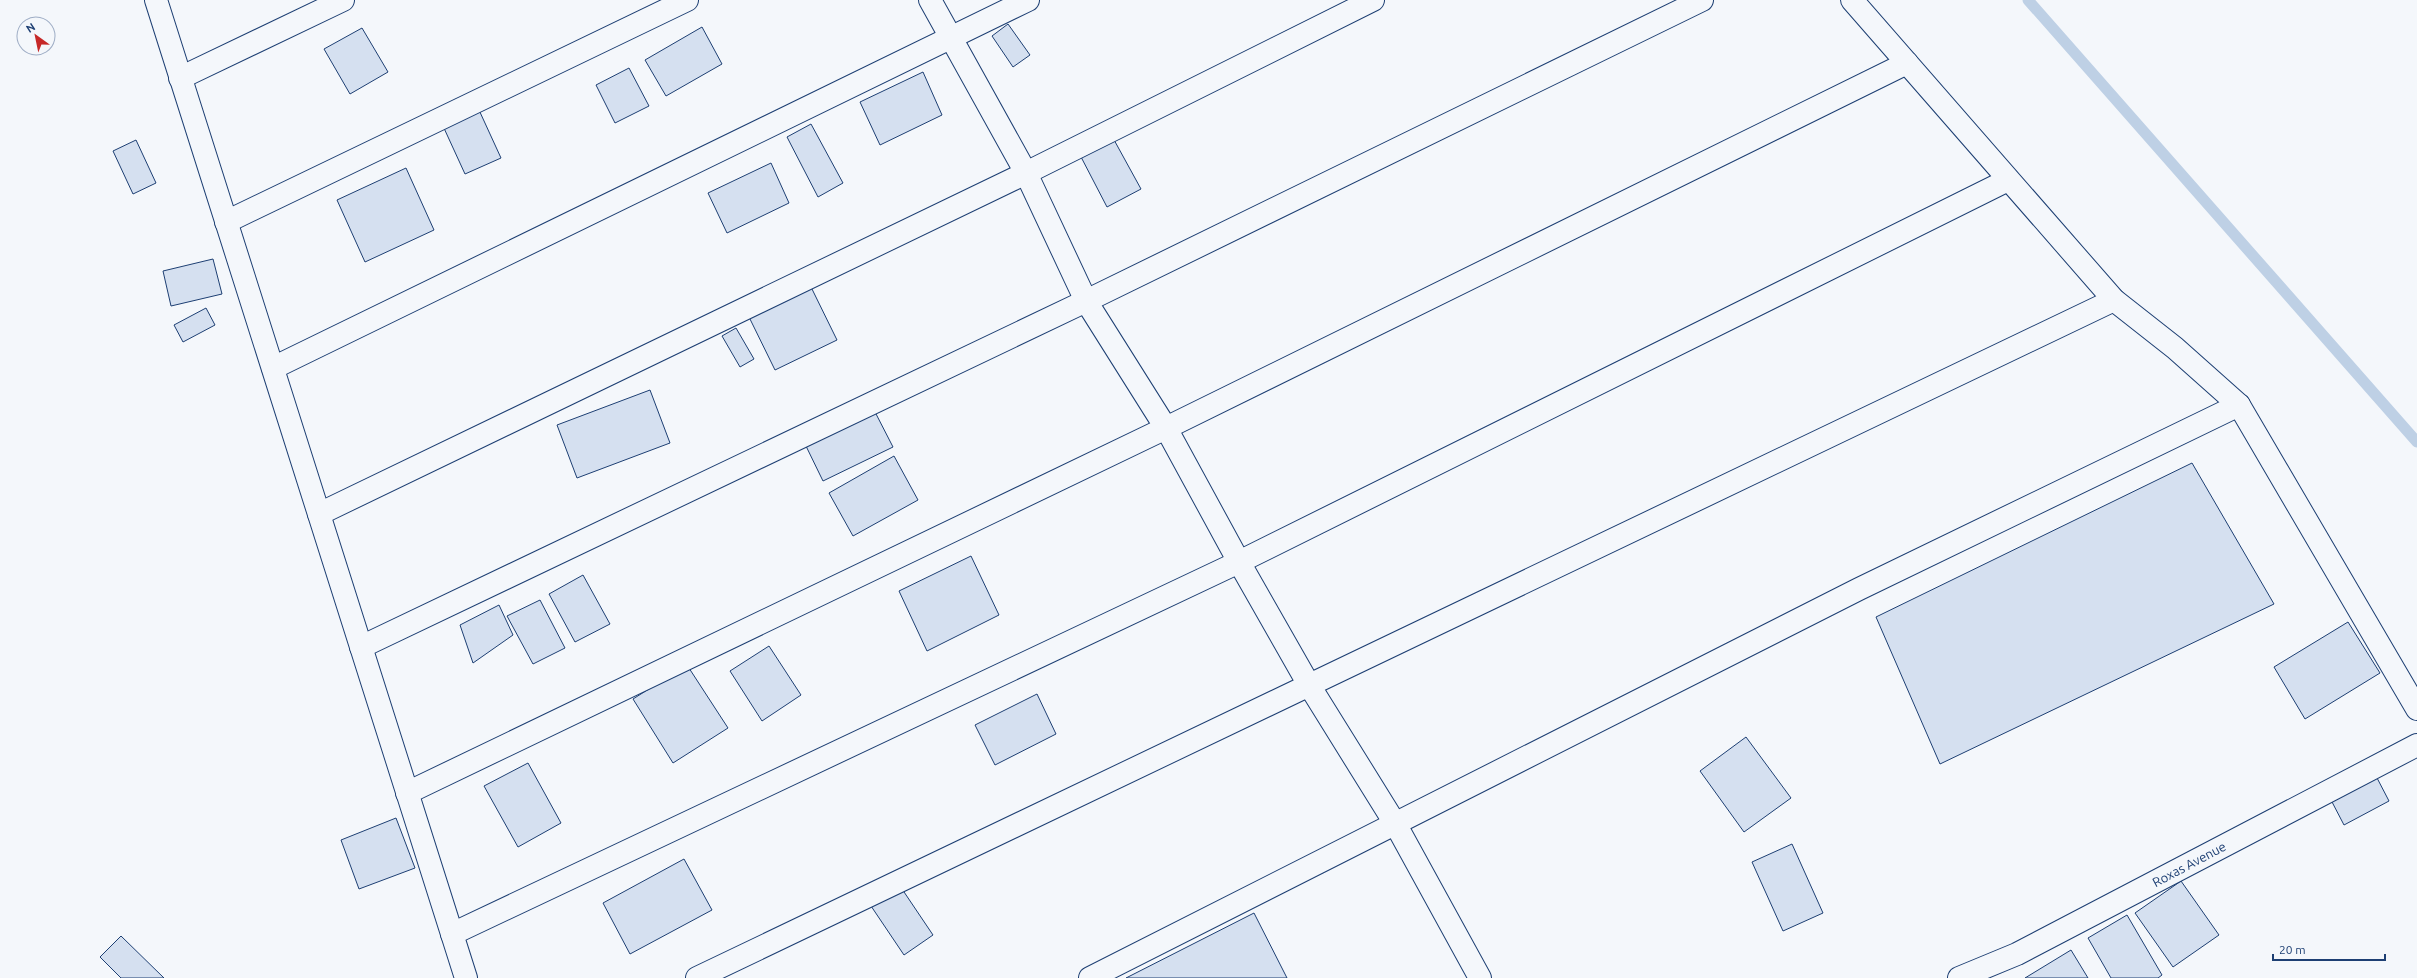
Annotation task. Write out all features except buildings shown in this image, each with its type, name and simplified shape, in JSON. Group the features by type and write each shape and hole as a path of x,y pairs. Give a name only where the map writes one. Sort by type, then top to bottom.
{"street":[{"path":"156,0 466,978"},
{"path":"180,78 343,0"},
{"path":"226,222 687,0"},
{"path":"930,0 1026,173 1086,301 1166,428 1239,562 1309,685 1396,825 1480,978"},
{"path":"272,368 1028,0"},
{"path":"319,514 1026,173 1373,0"},
{"path":"361,647 1086,301 1702,0"},
{"path":"1852,0 2114,300 2175,348 2239,405 2417,709"},
{"path":"407,793 1166,428 1906,63"},
{"path":"452,934 1239,562 2008,180"},
{"path":"697,978 2114,300"},
{"path":"1090,978 1396,825 1859,590 2239,405"},
{"name":"Roxas Avenue","path":"1959,978 2017,954 2417,745"}],"waterway":[{"path":"2028,0 2417,442"}]}
